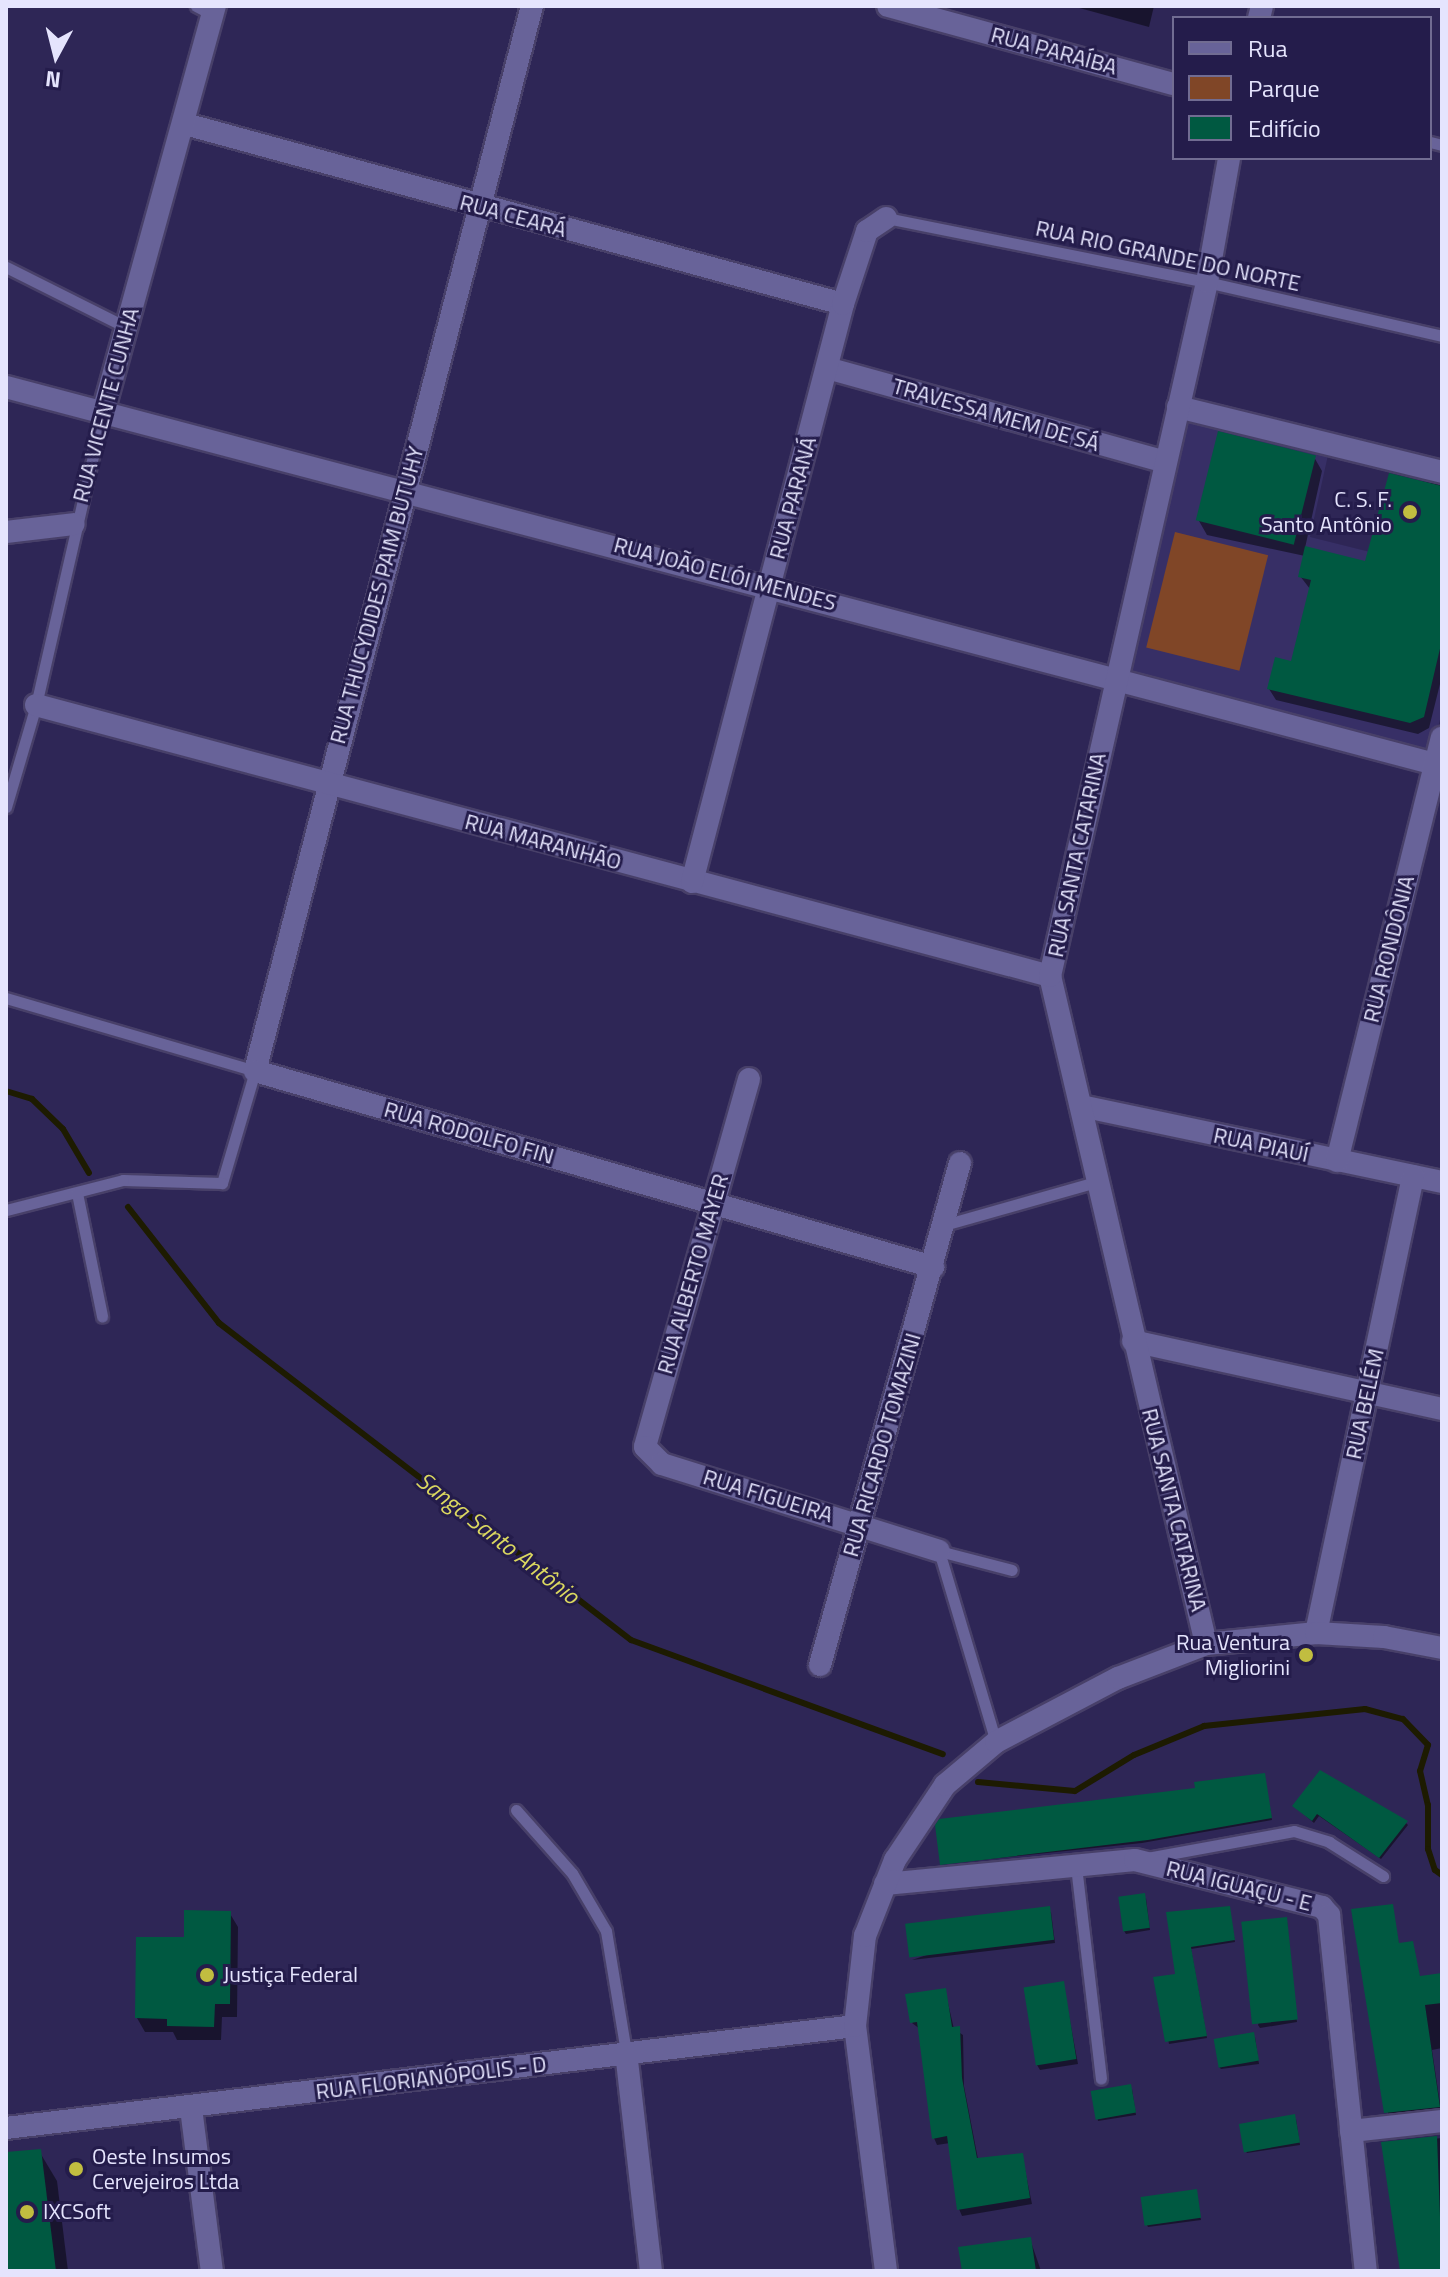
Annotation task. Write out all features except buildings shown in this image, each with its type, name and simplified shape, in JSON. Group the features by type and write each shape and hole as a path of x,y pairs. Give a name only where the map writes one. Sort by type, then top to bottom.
{"street":[{"name":"RUA THUCYDIDES PAIM BUTUHY","path":"255,1071 327,784 532,6"},
{"name":"RUA PARAÍBA","path":"888,6 1172,83"},
{"name":"RUA VICENTE CUNHA","path":"103,412 185,124 208,9"},
{"name":"RUA CEARÁ","path":"185,124 479,207 843,304"},
{"name":"RUA SANTA CATARINA","path":"1206,1644 1133,1341 1099,1181 1059,1030 1050,976 1207,282 1229,160"},
{"name":"RUA PARANÁ","path":"692,882 843,304 867,231 886,218"},
{"name":"TRAVESSA MEM DE SÁ","path":"827,368 1165,462"},
{"name":"RUA JOÃO ELÓI MENDES","path":"6,387 1439,765"},
{"path":"1178,407 1442,472"},
{"path":"6,532 74,524"},
{"name":"RUA MARANHÃO","path":"36,705 1050,976"},
{"name":"RUA RONDÔNIA","path":"1337,1161 1439,765 1442,738"},
{"name":"RUA RODOLFO FIN","path":"255,1071 933,1267"},
{"name":"RUA ALBERTO MAYER","path":"662,1464 645,1447 749,1079"},
{"name":"RUA PIAUÍ","path":"1081,1106 1442,1182"},
{"name":"RUA RICARDO TOMAZINI","path":"820,1665 960,1163"},
{"name":"RUA BELÉM","path":"1316,1633 1413,1176"},
{"path":"1133,1341 1442,1409"},
{"name":"RUA FIGUEIRA","path":"662,1464 939,1551"},
{"path":"886,2271 855,2026 865,1936 895,1860 945,1785 996,1742 1118,1678 1206,1644 1316,1633 1442,1648"},
{"name":"RUA IGUAÇU - E","path":"885,1884 1135,1860 1322,1907 1329,1915 1366,2271"},
{"name":"RUA FLORIANÓPOLIS - D","path":"6,2128 855,2026"},
{"path":"626,2052 651,2271"},
{"path":"191,2108 212,2271"},
{"path":"1351,2131 1442,2121"}],"lane":[{"name":"RUA RIO GRANDE DO NORTE","path":"886,218 1207,282 1442,336"},
{"path":"6,267 126,327"},
{"name":"RUA VICENTE CUNHA","path":"6,807 10,780 36,705 74,524 103,412"},
{"name":"RUA RODOLFO FIN","path":"6,998 255,1071"},
{"name":"RUA THUCYDIDES PAIM BUTUHY","path":"77,1193 123,1180 222,1183 255,1071"},
{"path":"944,1225 1099,1181"},
{"path":"6,1210 77,1193 102,1316"},
{"path":"939,1551 996,1742"},
{"name":"RUA FIGUEIRA","path":"939,1551 1012,1570"},
{"path":"516,1810 572,1873 606,1931 626,2052"},
{"path":"1135,1860 1294,1831 1329,1842 1383,1876"},
{"path":"1076,1866 1101,2079"}],"shaded area":[{"path":"1189,420 1328,455 1310,537 1442,570 1442,712 1431,753 1126,676"}],"green space":[{"path":"1175,532 1268,555 1239,671 1146,647"}],"waterway":[{"name":"Sanga Santo Antônio","path":"6,1091 32,1099 63,1129 89,1173"},
{"name":"Sanga Santo Antônio","path":"128,1207 219,1323 631,1640 943,1754"},
{"name":"Sanga Santo Antônio","path":"978,1782 1075,1791 1134,1755 1204,1726 1365,1709 1403,1719 1428,1745 1420,1771 1428,1805 1428,1849 1435,1870 1442,1875"}],"place":[{"name":"C. S. F. Santo Antônio","path":"1410,512"},
{"name":"Rua Ventura Migliorini","path":"1306,1655"},
{"name":"Justiça Federal","path":"207,1975"},
{"name":"Oeste Insumos Cervejeiros Ltda","path":"76,2169"},
{"name":"IXCSoft","path":"27,2212"}]}
